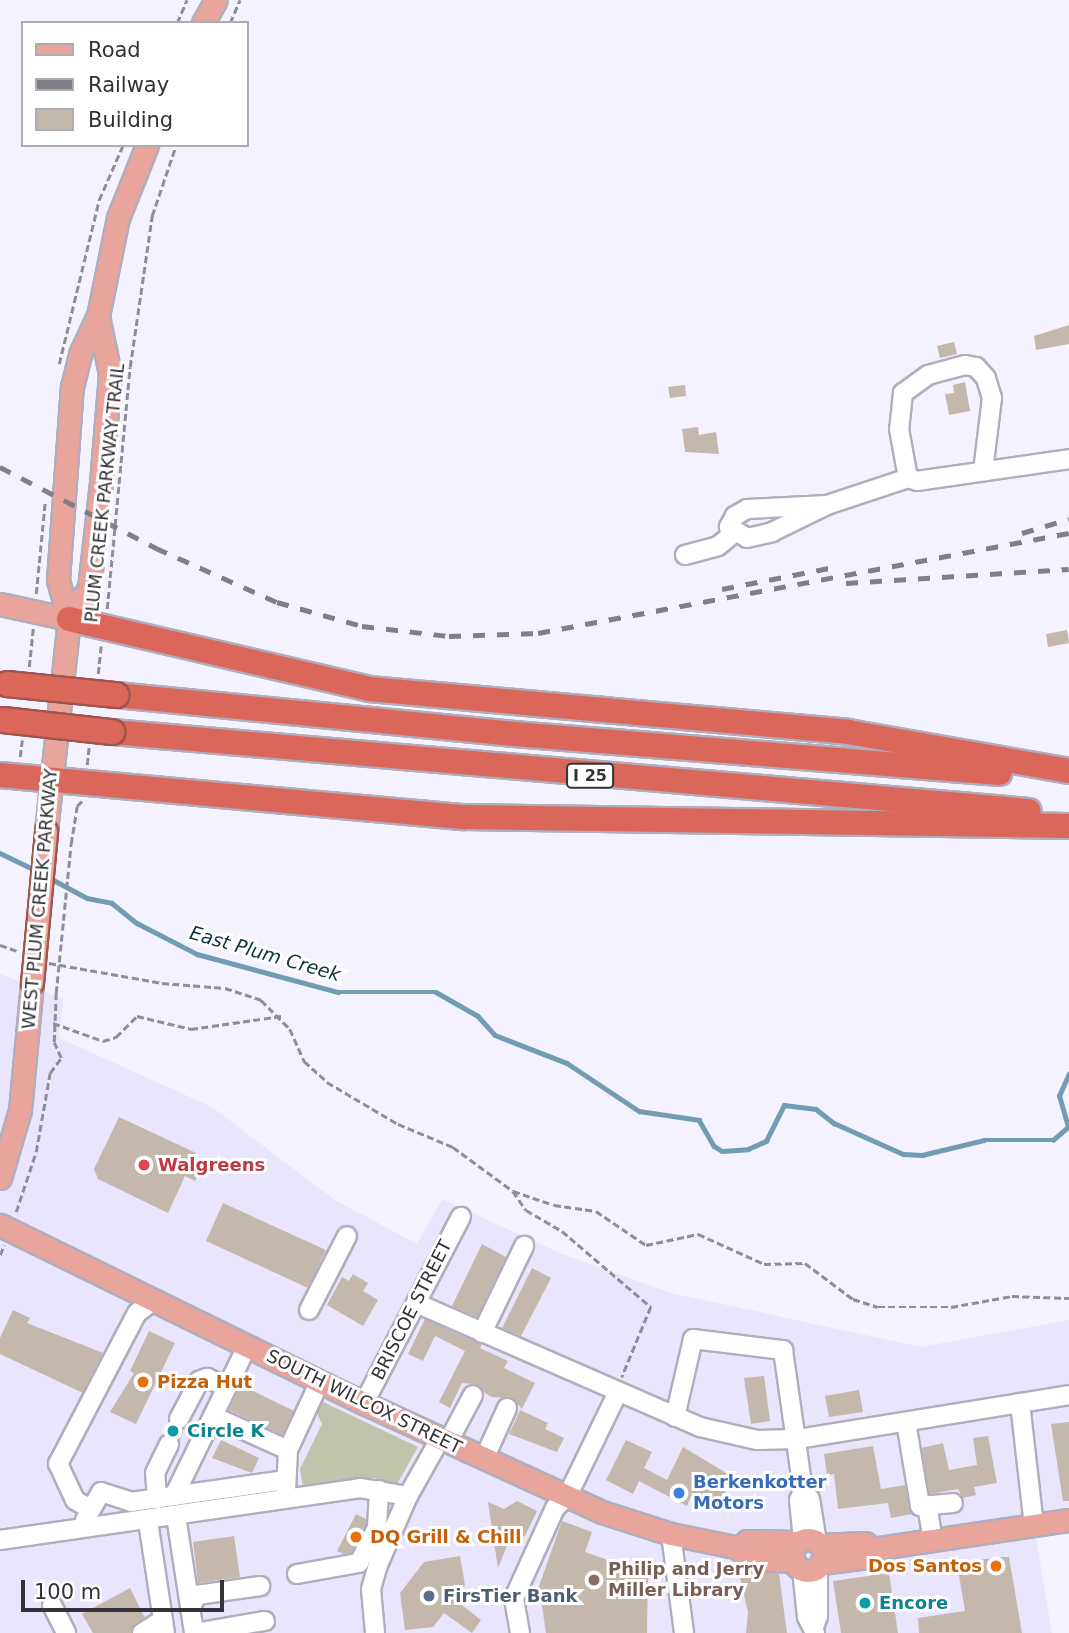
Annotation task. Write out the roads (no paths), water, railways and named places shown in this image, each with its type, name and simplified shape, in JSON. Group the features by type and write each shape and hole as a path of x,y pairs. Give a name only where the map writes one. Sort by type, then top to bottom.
{"highway":[{"path":"69,619 105,624 369,689 848,732 1069,771"},
{"name":"I 25","path":"3,684 107,689 728,752 1069,778"},
{"name":"I 25","path":"2,720 102,733 1069,815"},
{"path":"0,775 550,821 1069,826"}],"main road":[{"path":"203,21 210,0"},
{"path":"203,21 216,0"},
{"name":"WEST PLUM CREEK PARKWAY","path":"0,1178 20,1110 69,619 58,580 76,368 98,316 118,218 146,147"},
{"name":"WEST PLUM CREEK PARKWAY","path":"69,619 89,588 107,414 110,374 98,316"},
{"path":"0,604 69,619"},
{"path":"0,1129 20,1110"},
{"name":"SOUTH WILCOX STREET","path":"7,1223 247,1346 567,1497 671,1534 740,1548 746,1559 809,1554"},
{"path":"809,1554 867,1558 872,1549 1069,1520"}],"street":[{"path":"908,478 899,429 903,393 929,375 965,365 976,367 986,378 992,398 983,471"},
{"path":"827,505 747,509 735,516 729,527 734,533 747,538 772,532 827,505 908,478 943,477 1069,459"},
{"path":"685,555 718,546 734,533"},
{"name":"BRISCOE STREET","path":"364,1403 461,1217"},
{"path":"309,1310 347,1236"},
{"path":"482,1333 524,1246"},
{"path":"91,1509 75,1500 58,1464 137,1313 154,1300"},
{"path":"416,1303 617,1394 733,1436 798,1439 1069,1395"},
{"path":"675,1417 694,1339 786,1354 803,1490 810,1499 807,1617 814,1630"},
{"path":"165,1497 213,1416 247,1346"},
{"path":"179,1419 199,1381 207,1378 227,1387"},
{"path":"286,1498 288,1450 320,1381"},
{"path":"520,1633 514,1598 555,1508 567,1497 617,1394"},
{"path":"375,1633 371,1589 408,1496 473,1395"},
{"path":"1020,1403 1034,1525"},
{"path":"484,1459 507,1408"},
{"path":"213,1416 288,1450"},
{"path":"905,1422 920,1506 953,1503"},
{"path":"165,1497 155,1473 169,1444"},
{"path":"80,1529 101,1492 131,1502 285,1479"},
{"path":"0,1540 148,1521 286,1498 379,1490 408,1496"},
{"path":"297,1574 359,1563 377,1528 379,1490"},
{"path":"927,1506 933,1542"},
{"path":"176,1516 194,1632 265,1621"},
{"path":"142,1633 164,1627 148,1521"},
{"path":"671,1534 684,1633"},
{"path":"190,1609 197,1595 260,1586"},
{"path":"52,1605 66,1633"}],"waterway":[{"name":"East Plum Creek","path":"0,853 37,871"},
{"name":"East Plum Creek","path":"48,877 87,898 112,903 137,923 197,954 338,992 436,992 478,1016 495,1035 567,1063 639,1111 699,1120 714,1146 722,1151 748,1149 766,1141 784,1105 816,1109 834,1123 903,1154 922,1155 984,1140 1053,1140 1068,1127 1059,1096 1069,1074"}],"tunnel":[{"path":"169,1444 179,1419"}],"railway":[{"path":"0,467 156,548 277,602 362,626 449,636 538,633 1069,533"},
{"path":"1022,533 1069,519"},
{"path":"722,589 829,568"},
{"path":"846,583 1069,569"}],"place":[{"name":"Walgreens","path":"144,1165"},
{"name":"Pizza Hut","path":"143,1382"},
{"name":"Circle K","path":"173,1431"},
{"name":"Berkenkotter Motors","path":"679,1493"},
{"name":"DQ Grill & Chill","path":"356,1537"},
{"name":"Dos Santos","path":"996,1566"},
{"name":"Philip and Jerry Miller Library","path":"594,1580"},
{"name":"FirsTier Bank","path":"429,1596"},
{"name":"Encore","path":"865,1603"}]}
